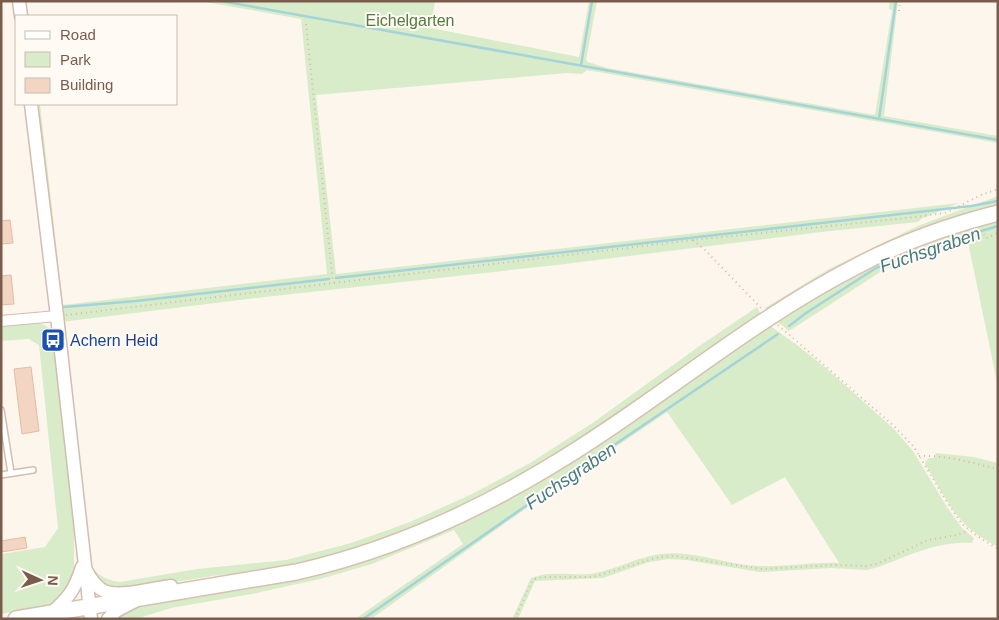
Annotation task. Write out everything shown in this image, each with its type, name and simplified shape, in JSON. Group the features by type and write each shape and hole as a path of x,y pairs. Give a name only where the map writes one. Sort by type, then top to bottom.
{"main road":[{"path":"16,619 52,613 90,613 136,600 326,566 398,542 473,509 550,467 770,317 823,284 876,256 927,234 998,213"}],"street":[{"path":"19,1 20,15"},
{"path":"31,105 90,613"},
{"path":"1,322 57,316"},
{"path":"85,564 90,579 104,590 114,593 216,580 242,582"},
{"path":"52,613 70,595 85,564"},
{"path":"108,619 116,611 136,600"}],"lane":[{"path":"1,410 11,473"},
{"path":"1,475 33,470"}],"path":[{"path":"899,11 900,1"},
{"path":"306,24 333,283"},
{"path":"57,316 693,240 945,213 981,194 998,189"},
{"path":"980,228 986,238 998,233"},
{"path":"693,240 770,317 894,426 914,447 962,524 998,549"},
{"path":"919,456 933,455 998,468"},
{"path":"515,619 531,583 535,579 543,577 593,576 659,557 674,556 762,569 832,565 868,566 879,563 928,540 957,535 969,530"}],"green space":[{"name":"Eichelgarten","path":"200,1 435,1 431,28 579,57 589,1 597,1 586,60 588,62 607,68 875,115 892,10 889,9 890,1 898,1 884,116 998,136 998,143 587,70 582,74 567,73 316,95 336,274 959,203 918,222 61,322 35,105 40,105 63,305 327,274 301,19"},
{"path":"998,196 998,207 769,311 765,308 829,269 920,225"},
{"path":"998,218 998,387 968,242 900,263 882,271 789,331 778,322 778,320 846,276 923,242"},
{"path":"757,307 762,316 603,427 484,498 410,531 311,563 131,589 120,590 100,584 90,564 103,577 120,582 197,569 286,560 351,543 410,522 472,494 530,463 594,422"},
{"path":"31,322 46,326 54,339 74,516 74,567 72,583 62,599 50,605 1,614 1,554 45,547 58,528 39,345 29,339 1,341 1,326"},
{"path":"769,325 827,369 894,429 913,451 962,528 974,538 972,543 936,546 867,570 831,568 760,572 686,560 668,559 649,562 603,578 535,581 518,619 512,619 531,578 546,574 591,574 661,554 686,554 759,566 839,563 785,477 732,505 667,412 535,502 371,619 355,619 463,544 454,530 372,564 320,579 252,594 171,608 136,619 113,619 136,607 241,589 473,515"},
{"path":"936,453 974,457 998,463 998,547 969,528 948,503 925,464 928,459 934,458"}],"building":[{"path":"10,220 13,243 1,244 1,221"},
{"path":"11,275 14,304 1,305 1,276"},
{"path":"31,367 39,431 22,434 14,369"},
{"path":"25,537 27,548 1,552 1,541"}],"waterway":[{"path":"221,1 998,140"},
{"path":"581,65 592,1"},
{"path":"879,119 896,1"},
{"path":"336,278 971,206 998,201"},
{"name":"Fuchsgraben","path":"789,326 876,268 958,238 998,226"},
{"path":"64,307 136,301 329,279"},
{"name":"Fuchsgraben","path":"363,619 778,334"}],"place":[{"name":"Achern Heid","path":"53,340"}]}
